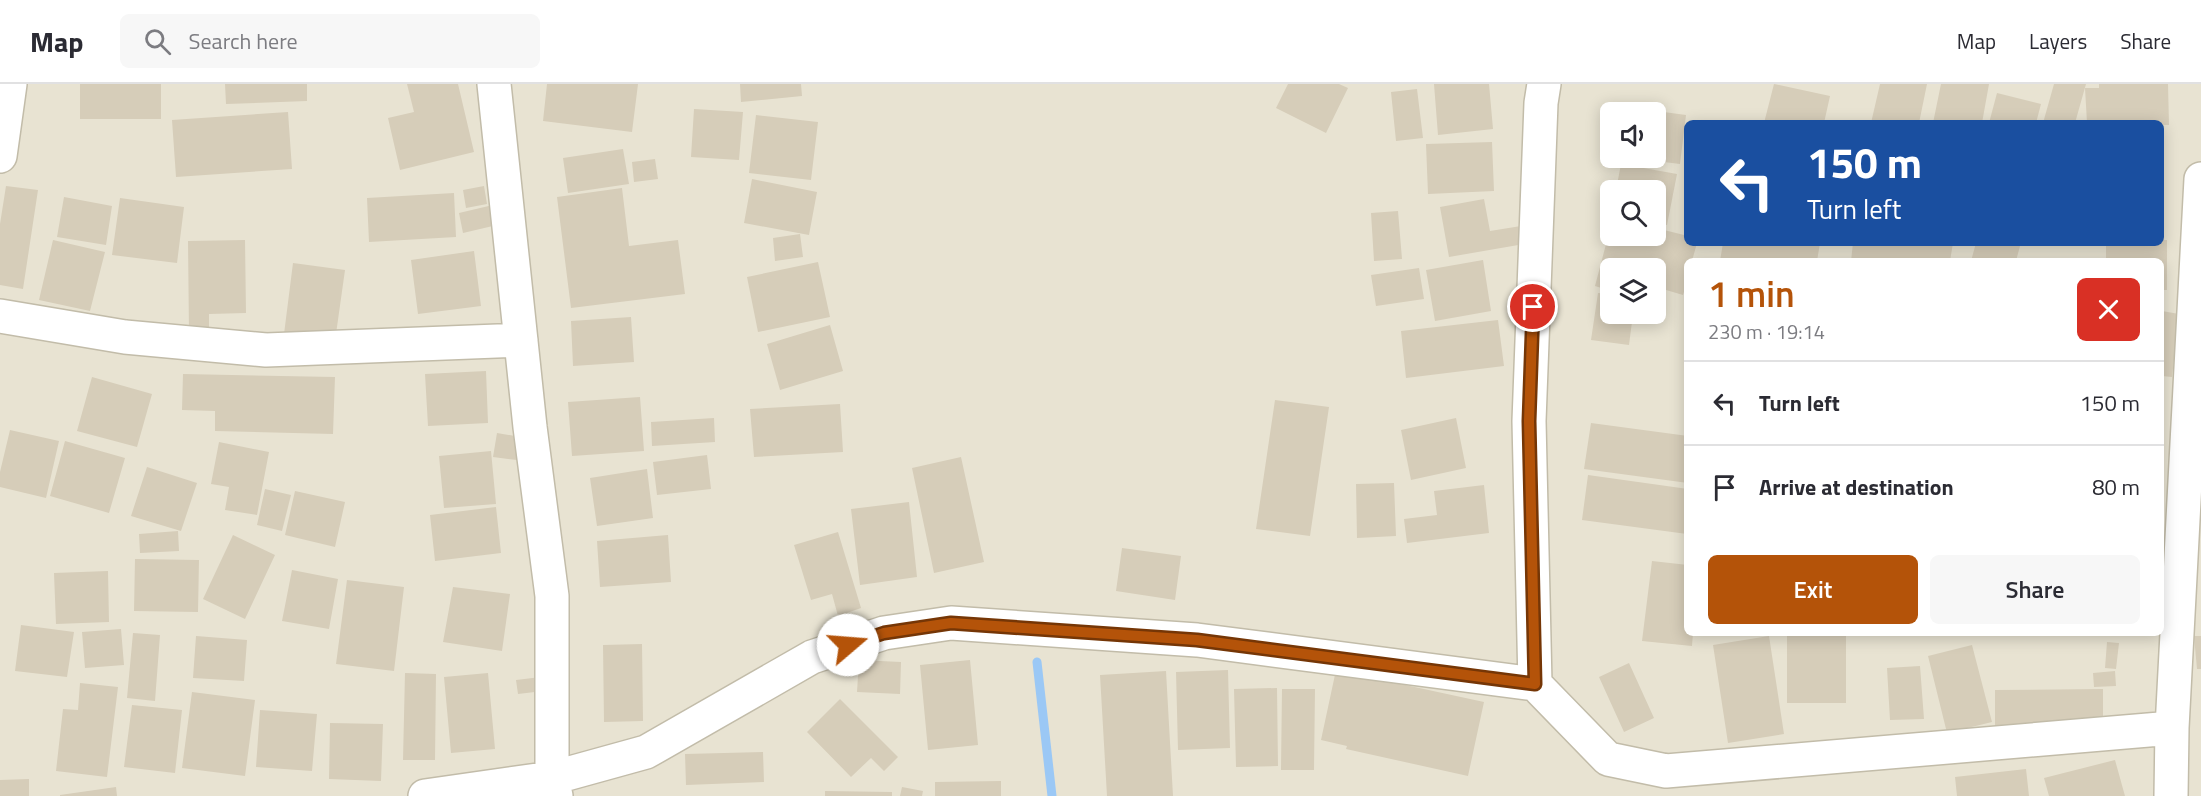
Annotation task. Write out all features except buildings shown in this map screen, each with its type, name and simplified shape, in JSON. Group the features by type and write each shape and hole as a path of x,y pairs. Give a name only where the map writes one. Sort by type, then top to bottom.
{"street":[{"path":"0,156 10,84"},
{"path":"494,84 521,340 552,596 554,787"},
{"path":"1535,684 1529,421 1541,103 1544,84"},
{"path":"2171,796 2172,728 2201,179"},
{"path":"0,316 125,337 266,350 521,340"},
{"path":"425,796 554,787 646,752 812,657 884,633 951,623 1197,640 1535,684 1608,759 1666,771 2172,728"}],"shaded area":[{"path":"0,84 2201,84 2201,796 0,796"}],"waterway":[{"path":"1037,662 1052,796"}],"route":[{"path":"848,645 884,633 951,623 1197,640 1535,684 1529,421 1533,307"}]}
